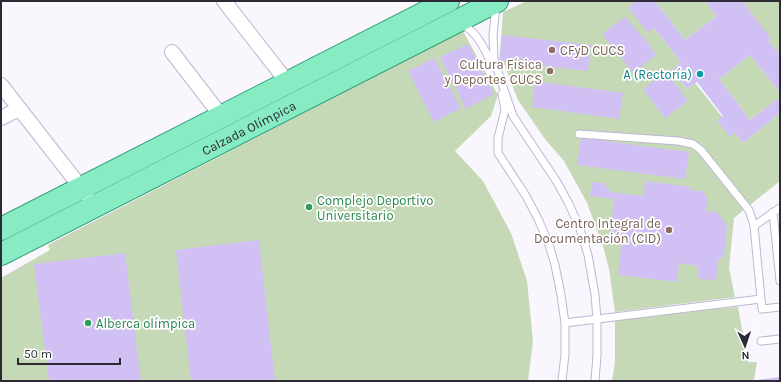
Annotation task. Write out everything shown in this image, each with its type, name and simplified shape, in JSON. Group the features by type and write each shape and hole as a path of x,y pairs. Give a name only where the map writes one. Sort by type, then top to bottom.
{"main road":[{"name":"Calzada Olímpica","path":"1,229 448,1"},
{"name":"Calzada Olímpica","path":"1,254 497,1"}],"street":[{"path":"224,1 288,83"},
{"path":"172,52 222,117"},
{"path":"1,85 95,206"},
{"path":"1,118 19,109"}],"lane":[{"path":"497,1 493,36 494,60 514,116 557,182 569,204 580,229 588,255 595,295 597,319 595,381"},
{"path":"455,22 466,26 473,32 486,50 503,96 505,110 498,138 498,153 526,196 538,219 548,242 555,265 565,324 565,354 562,381"},
{"path":"502,120 514,116"},
{"path":"579,134 678,141 693,144 701,150 749,210 754,226 762,309 780,307"},
{"path":"754,226 780,208"},
{"path":"773,212 780,282"},
{"path":"565,324 761,299"},
{"path":"761,341 780,339"}],"green space":[{"path":"527,1 636,1 648,32 654,28 681,62 672,70 687,89 695,83 743,143 780,113 780,181 734,218 729,268 735,297 615,312 609,269 603,246 587,203 564,161 545,139 518,100 500,53 503,12"},
{"path":"655,1 705,1 717,16 685,40"},
{"path":"738,1 780,1 780,55 768,40 770,38 741,2 740,3"},
{"name":"Complejo Deportivo Universitario","path":"463,31 498,95 491,116 455,151 483,181 511,233 527,281 533,341 528,381 1,381 1,278 50,250 48,245"},
{"path":"750,55 780,93 780,97 750,120 719,79"},
{"path":"738,307 748,362 757,362 754,380 612,381 615,362 615,320"}],"building":[{"name":"A (Rectoría)","path":"636,1 655,1 685,40 717,16 705,1 738,1 740,3 742,1 771,38 768,40 780,55 780,93 750,55 719,79 750,120 780,97 780,113 743,143 735,133 730,137 717,120 723,116 697,82 687,89 672,70 681,62 654,28 648,33 628,7"},
{"path":"625,17 644,38 656,55 633,73 602,34"},
{"path":"502,35 591,45 588,71 499,61"},
{"path":"468,44 494,94 466,109 440,57"},
{"path":"434,58 461,108 434,122 408,71"},
{"path":"666,72 688,101 665,118 643,89"},
{"path":"535,81 623,93 619,119 532,107"},
{"path":"581,138 689,152 685,179 577,165"},
{"name":"Centro Integral de Documentación (CID)","path":"645,181 691,187 690,190 702,191 708,198 706,211 717,212 727,225 724,256 718,260 716,281 697,278 698,266 679,263 677,282 618,275 622,238 610,236 614,199 590,196 592,182 604,183 610,192 643,196"},
{"path":"259,240 275,381 191,381 176,250"},
{"name":"Alberca olímpica","path":"125,253 141,381 49,381 34,264"},
{"path":"780,377 780,381 757,381 757,380"}],"place":[{"name":"CFyD CUCS","path":"552,50"},
{"name":"Cultura Física y Deportes CUCS","path":"550,71"},
{"name":"A (Rectoría)","path":"700,74"},
{"name":"Complejo Deportivo Universitario","path":"309,207"},
{"name":"Centro Integral de Documentación (CID)","path":"669,230"},
{"name":"Alberca olímpica","path":"88,323"}]}
